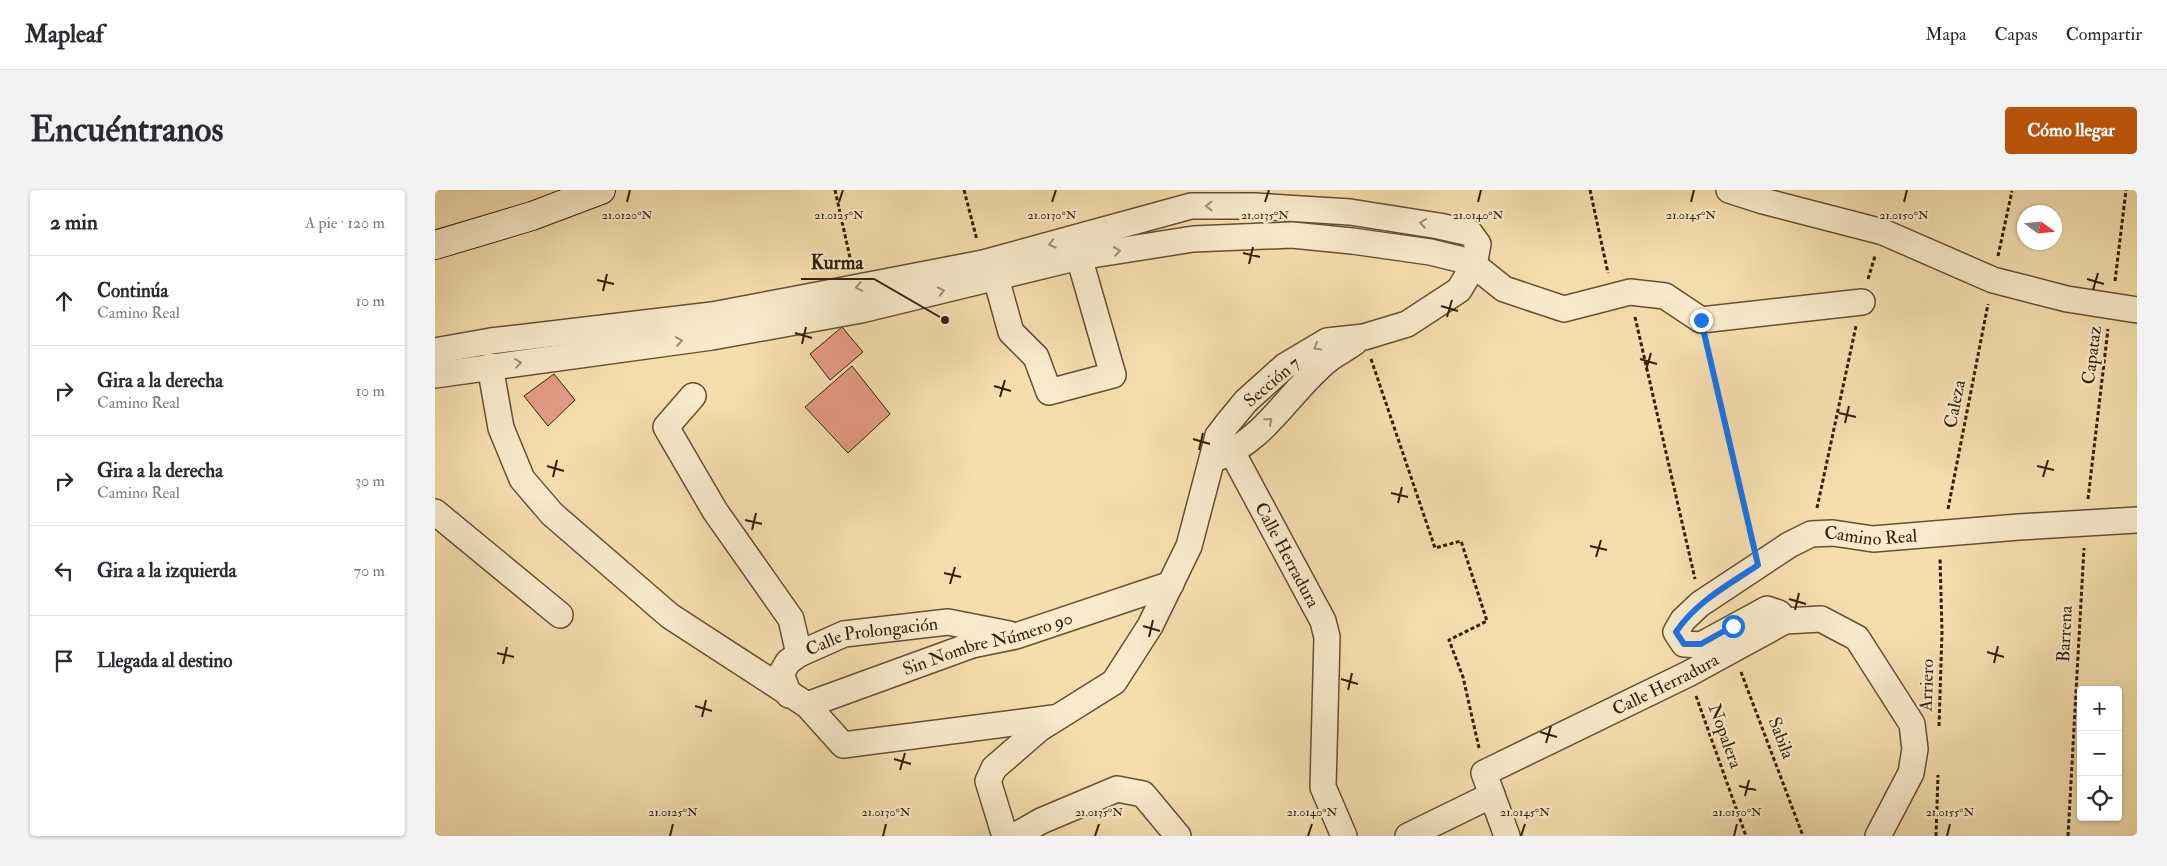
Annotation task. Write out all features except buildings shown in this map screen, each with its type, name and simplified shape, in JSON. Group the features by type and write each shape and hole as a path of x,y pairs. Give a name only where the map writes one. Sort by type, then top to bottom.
{"main road":[{"path":"435,245 554,198 601,190"}],"street":[{"path":"1729,190 1763,201 1883,232 1993,280 2067,299 2137,310"},
{"path":"435,375 721,335 861,310 1191,206 1255,206 1351,212 1439,226 1470,233 1478,244 1475,266"},
{"path":"435,351 491,341 712,315 857,287 990,270 1193,239 1292,235 1352,241 1452,257 1475,266 1504,289 1564,309 1621,294 1665,296 1701,320 1862,302"},
{"path":"990,270 1011,332 1036,357 1049,392 1113,375 1079,257"},
{"name":"Sección 7","path":"1221,449 1246,401 1285,366 1327,341 1364,337 1407,324 1459,290 1475,266"},
{"path":"490,366 501,428 522,479 552,514 670,616 798,700 843,745 1057,717"},
{"path":"693,396 666,427 715,511 791,618 799,654"},
{"path":"1010,836 1004,833 988,781 993,768 1039,728 1114,682 1150,626 1189,546 1221,449"},
{"name":"Calle Herradura","path":"1221,449 1323,621 1327,637 1323,787 1343,836"},
{"path":"435,512 560,615"},
{"name":"Camino Real","path":"1785,621 1779,613 1767,609 1701,644 1684,644 1676,632 1683,620 1700,604 1789,545 1811,534 1833,533 1873,539 2137,520"},
{"name":"Sin Nombre Número 90","path":"798,700 972,646 1016,636 1171,584"},
{"name":"Calle Herradura","path":"1408,836 1488,784 1785,621 1821,619 1857,638 1912,724 1915,749 1911,773 1879,836"},
{"name":"Calle Prolongación","path":"798,700 781,674 788,662 799,654 844,634 948,622 997,630 1016,636"},
{"path":"1488,784 1507,836"},
{"path":"1015,836 1044,829 1117,789 1143,794 1178,836"}],"path":[{"path":"835,190 857,287"},
{"path":"964,190 990,270"},
{"path":"1590,190 1621,294 1700,604"},
{"name":"Capataz","path":"2085,523 2127,190"},
{"name":"Caleza","path":"1941,534 2012,191"},
{"path":"1811,534 1862,302 1883,232"},
{"path":"1701,320 1758,565"},
{"path":"1364,337 1435,548 1461,542 1487,621 1449,640 1463,678 1488,784"},
{"name":"Barrena","path":"2068,836 2085,523"},
{"name":"Arriero","path":"1939,729 1942,632 1941,534"},
{"name":"Sabila","path":"1733,650 1803,836"},
{"name":"Nopalera","path":"1688,674 1745,836"},
{"path":"1936,836 1938,768"}],"place":[{"name":"Kurma","path":"945,320"}],"route":[{"path":"1701,320 1758,565 1700,604 1683,620 1676,632 1684,644 1701,644 1733,626"}]}
